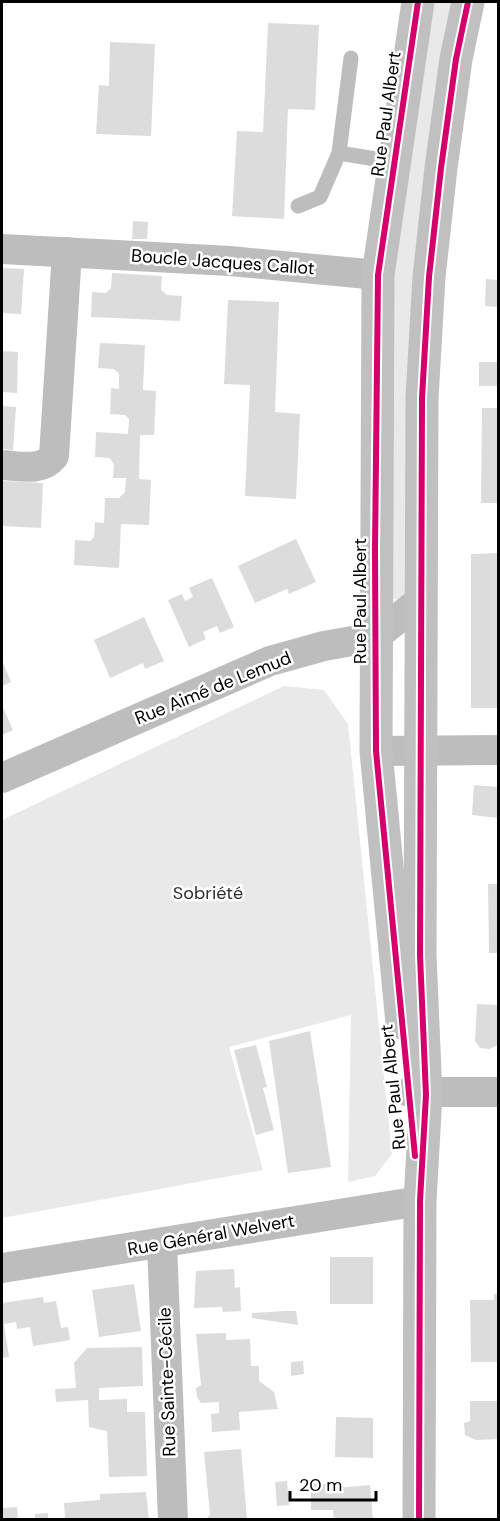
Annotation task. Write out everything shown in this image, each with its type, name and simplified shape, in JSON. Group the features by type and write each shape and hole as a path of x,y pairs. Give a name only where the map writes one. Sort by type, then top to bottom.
{"main road":[{"name":"Rue Paul Albert","path":"418,2 378,275 375,637 376,751 418,1092"},
{"name":"Rue Paul Albert","path":"419,1520 418,1092 422,398 429,277 441,168 468,2"}],"street":[{"name":"Boucle Jacques Callot","path":"2,249 317,267 378,275"},
{"path":"2,465 41,466 49,463 54,456 67,252"},
{"name":"Rue Aimé de Lemud","path":"2,778 270,662 324,646 375,637 421,600"},
{"path":"376,751 498,750"},
{"path":"418,1092 498,1092"},
{"name":"Rue Général Welvert","path":"2,1268 420,1201"},
{"name":"Rue Sainte-Cécile","path":"162,1244 173,1520"}],"lane":[{"path":"298,206 320,197 339,153 351,58"},
{"path":"339,153 394,162"}],"green space":[{"path":"432,2 453,2 411,599 402,601 392,598 394,267"},
{"name":"Sobriété","path":"284,686 324,690 348,724 392,1154 375,1176 348,1182 351,1015 229,1047 263,1170 2,1218 2,820"}],"building":[{"path":"268,23 319,25 315,110 288,109 284,219 232,216 237,131 263,132"},
{"path":"110,42 155,44 151,136 96,134 99,85 109,86"},
{"path":"133,221 148,222 147,239 132,239"},
{"path":"2,268 24,269 21,314 2,313"},
{"path":"112,273 162,276 161,290 167,295 182,296 180,321 91,317 92,292 106,293 111,288"},
{"path":"486,279 498,280 498,307 485,306"},
{"path":"228,300 279,302 275,412 300,414 296,499 245,496 250,385 224,384"},
{"path":"100,343 145,345 143,390 156,391 154,435 140,435 139,479 151,480 149,525 121,524 119,568 74,565 75,540 90,541 94,537 95,522 104,523 105,498 119,498 125,492 126,478 113,478 114,465 110,458 95,457 96,432 128,434 129,419 125,415 110,414 111,388 119,389 119,374 114,369 98,368"},
{"path":"2,351 18,352 17,393 2,392"},
{"path":"479,362 498,362 498,386 479,386"},
{"path":"2,406 16,407 13,450 2,449"},
{"path":"482,408 498,408 498,503 481,503"},
{"path":"2,481 43,483 41,528 2,526"},
{"path":"296,539 316,582 289,594 287,589 255,603 238,566"},
{"path":"498,553 498,708 471,708 471,554"},
{"path":"212,578 234,627 220,633 217,626 203,632 206,639 189,647 168,600 182,594 185,601 193,597 189,588"},
{"path":"144,617 164,661 145,669 143,663 110,678 94,640"},
{"path":"2,660 11,682 2,686"},
{"path":"2,705 13,730 2,735"},
{"path":"474,785 498,787 498,818 472,815"},
{"path":"488,884 498,884 498,953 489,953"},
{"path":"477,1004 498,1005 498,1045 489,1049 480,1048 475,1041"},
{"path":"310,1031 331,1167 288,1173 269,1041"},
{"path":"256,1045 267,1087 263,1088 274,1130 256,1135 234,1050"},
{"path":"330,1257 373,1257 373,1304 330,1304"},
{"path":"234,1269 235,1288 240,1287 241,1311 223,1312 222,1307 194,1308 196,1271"},
{"path":"134,1284 141,1331 99,1337 92,1290"},
{"path":"494,1294 498,1294 498,1362 471,1362 470,1300 494,1300"},
{"path":"43,1297 44,1303 56,1301 61,1328 68,1327 70,1340 33,1346 30,1327 17,1329 16,1322 4,1324 9,1357 2,1358 2,1303"},
{"path":"296,1311 298,1325 252,1318 252,1313"},
{"path":"226,1333 226,1340 250,1339 251,1366 259,1366 259,1381 274,1392 278,1409 239,1412 240,1430 212,1432 211,1414 219,1413 219,1402 201,1403 197,1397 196,1388 201,1385 196,1334"},
{"path":"142,1347 143,1386 99,1388 99,1400 127,1399 127,1412 145,1412 147,1476 109,1477 107,1431 89,1427 88,1400 56,1402 55,1389 76,1388 74,1363 87,1348"},
{"path":"303,1361 304,1374 291,1376 291,1362"},
{"path":"470,1401 498,1401 498,1439 476,1440 465,1435 464,1423 470,1421"},
{"path":"336,1417 373,1418 373,1458 335,1457"},
{"path":"241,1449 247,1520 205,1520 210,1515 204,1452"},
{"path":"287,1481 289,1505 277,1506 275,1482"},
{"path":"311,1484 325,1484 325,1489 370,1485 373,1520 334,1520 333,1510 311,1510"},
{"path":"146,1492 149,1520 65,1520 64,1503 100,1500 100,1494"},
{"path":"17,1507 18,1520 2,1520 2,1508"},
{"path":"48,1513 48,1520 35,1520 35,1514"}],"cycle path":[{"path":"415,1156 376,751 375,550 378,275 418,2"},
{"path":"419,1520 420,1201 426,1095 420,955 422,398 429,277 441,168 456,59 468,2"}]}
